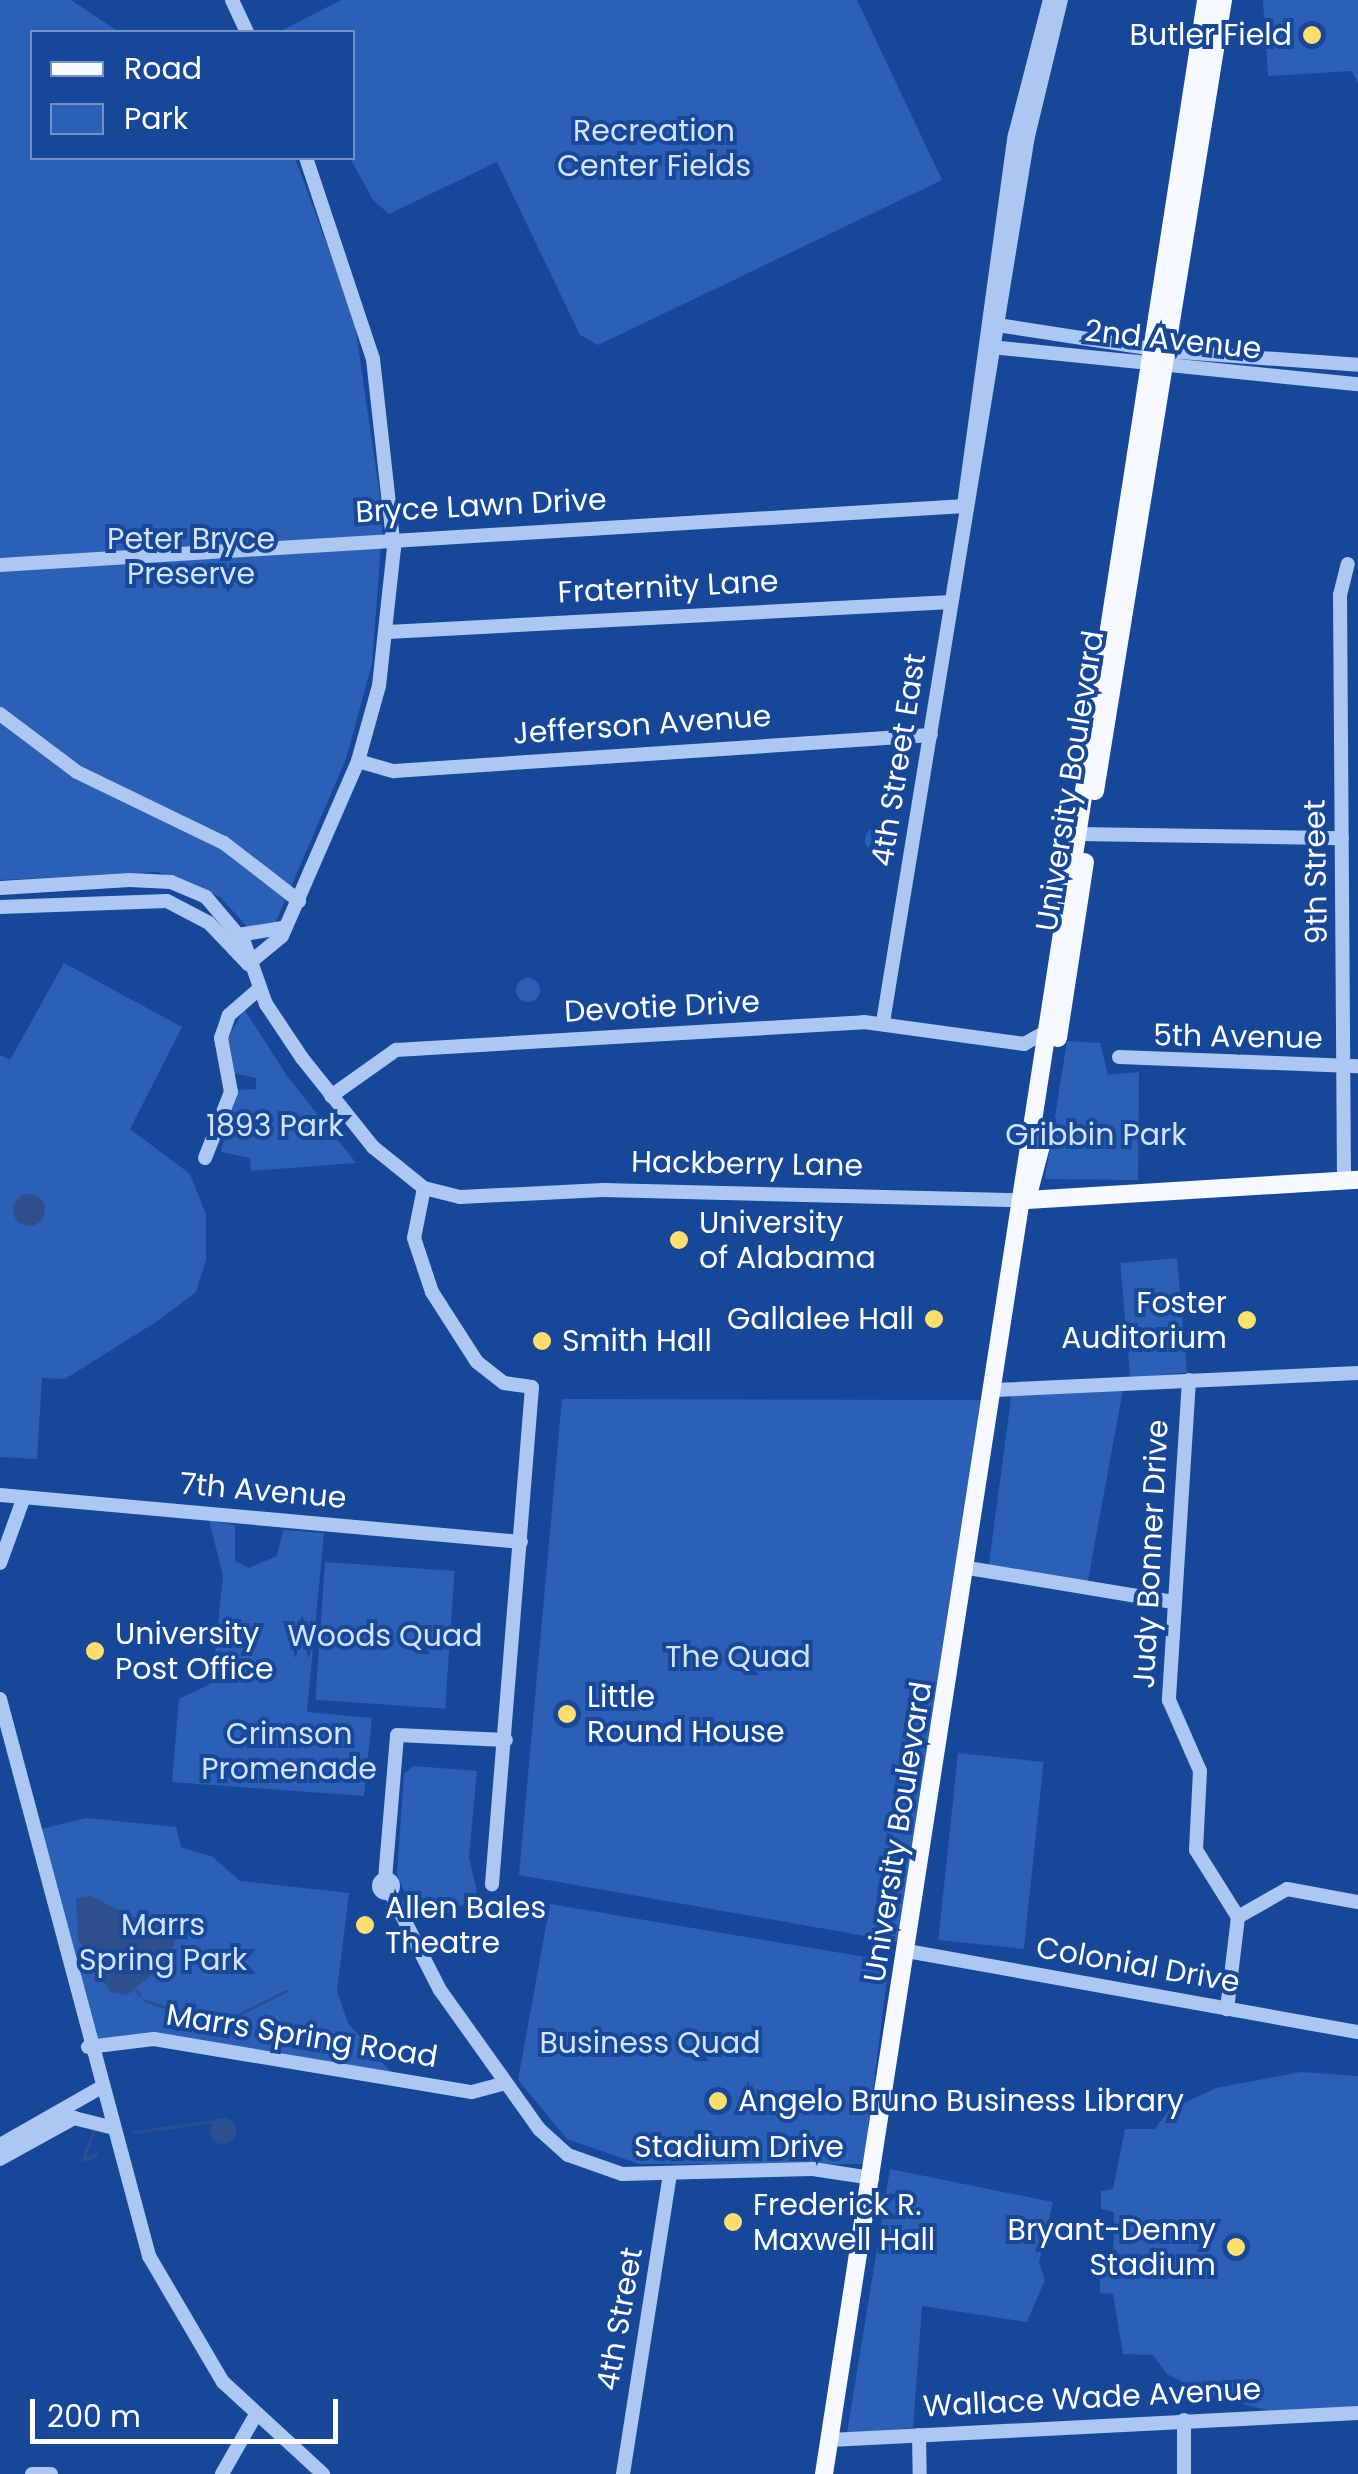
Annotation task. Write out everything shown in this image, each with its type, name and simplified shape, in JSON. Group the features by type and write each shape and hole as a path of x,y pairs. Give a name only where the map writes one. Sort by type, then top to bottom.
{"main road":[{"path":"1155,359 1206,0"},
{"path":"1155,359 1223,0"},
{"name":"University Boulevard","path":"1027,1200 1038,1180 1083,835 1155,359"},
{"name":"University Boulevard","path":"824,2474 1027,1200 1040,1071 1083,835"},
{"name":"Hackberry Lane","path":"1027,1200 1351,1180"}],"street":[{"path":"232,0 247,30"},
{"name":"4th Street East","path":"883,1022 932,735 990,346 1015,135 1050,0"},
{"name":"4th Street East","path":"993,324 1028,136 1062,0"},
{"path":"248,964 287,926 299,901 358,760 388,632 394,539 373,359 307,160"},
{"name":"2nd Avenue","path":"993,324 1155,359 1358,365"},
{"name":"2nd Avenue","path":"990,346 1155,359 1358,384"},
{"name":"Bryce Lawn Drive","path":"0,565 965,506"},
{"name":"9th Street","path":"1348,564 1340,595 1342,838 1352,1066 1351,1180"},
{"name":"Fraternity Lane","path":"388,632 951,602"},
{"path":"0,714 77,772 224,843 299,901"},
{"name":"Jefferson Avenue","path":"358,760 383,770 932,735"},
{"path":"1083,835 1342,838"},
{"name":"Hackberry Lane","path":"0,888 171,882 206,896 238,935 260,990 331,1096 373,1148 424,1188 460,1198 611,1190 1027,1200"},
{"name":"Hackberry Lane","path":"0,907 167,901 208,924 248,964"},
{"path":"238,935 287,926"},
{"path":"205,1158 231,1092 221,1038 228,1015 260,990"},
{"name":"Devotie Drive","path":"331,1096 396,1050 883,1022 1011,1042 1047,1031"},
{"path":"1011,1042 1040,1071"},
{"name":"5th Avenue","path":"1119,1057 1352,1066"},
{"path":"424,1188 414,1238 432,1292 477,1362 504,1383 532,1386 492,1884"},
{"path":"995,1390 1358,1372"},
{"name":"Judy Bonner Drive","path":"1190,1380 1172,1602 1169,1700 1198,1763 1196,1850 1238,1917"},
{"name":"7th Avenue","path":"0,1495 521,1542"},
{"path":"0,1564 24,1497"},
{"path":"968,1568 1172,1602"},
{"path":"0,1700 3,1726 109,2127 158,2277 208,2363 254,2418 324,2474"},
{"name":"Stadium Drive","path":"506,1740 402,1733 390,1755 388,1886 440,1990 539,2130 584,2164 670,2174 813,2169 872,2178"},
{"path":"1227,2009 1238,1917 1287,1889 1358,1902"},
{"name":"Colonial Drive","path":"907,1951 1358,2032"},
{"name":"Marrs Spring Road","path":"88,2047 154,2039 472,2092 506,2083"},
{"path":"0,2145 100,2088"},
{"path":"0,2159 74,2118 109,2127"},
{"name":"4th Street","path":"622,2474 670,2174"},
{"name":"Wallace Wade Avenue","path":"830,2440 1358,2413"},
{"path":"222,2474 254,2418"},
{"path":"1184,2420 1184,2474"},
{"path":"919,2435 920,2474"},
{"path":"32,2474 51,2474"}],"green space":[{"name":"Peter Bryce Preserve","path":"0,0 71,0 116,30 30,30 30,160 296,160 354,318 383,517 372,664 346,759 274,926 251,931 220,897 158,872 0,880"},
{"name":"Recreation Center Fields","path":"341,0 857,0 942,180 598,345 580,335 497,162 389,214 373,200 351,160 355,160 355,30 283,30"},
{"name":"Butler Field","path":"1263,0 1358,0 1358,83 1352,71 1268,76"},
{"path":"878,827 888,830 888,850 878,853 868,850 865,840 868,830"},
{"path":"64,963 182,1027 130,1129 190,1174 206,1215 206,1260 196,1292 159,1320 65,1379 42,1378 37,1459 0,1457 0,1055 10,1060"},
{"path":"528,978 537,981 537,999 528,1002 519,999 516,990 519,981"},
{"name":"1893 Park","path":"244,1009 287,1076 356,1163 251,1171 250,1158 221,1152 236,1090 256,1089 256,1078 233,1073 226,1042"},
{"name":"Gribbin Park","path":"1067,1041 1100,1043 1108,1075 1139,1072 1138,1180 1045,1179"},
{"path":"1177,1258 1187,1373 1130,1378 1120,1263"},
{"path":"1124,1384 1086,1591 988,1571 1012,1391"},
{"name":"The Quad","path":"562,1399 981,1400 899,1942 519,1875"},
{"name":"Crimson Promenade","path":"209,1520 235,1525 235,1561 249,1568 277,1556 283,1530 324,1533 307,1712 372,1718 364,1796 172,1782 179,1699 212,1683 223,1576"},
{"name":"Woods Quad","path":"325,1562 455,1571 445,1709 315,1700"},
{"path":"958,1753 1044,1762 1024,1949 938,1940"},
{"path":"414,1766 477,1771 469,1857 478,1897 442,1916 413,1914 397,1874 404,1774"},
{"name":"Marrs Spring Park","path":"86,1818 176,1827 181,1847 213,1857 240,1881 349,1893 337,1991 348,2023 396,2078 154,2039 88,2047 33,1831"},
{"name":"Business Quad","path":"550,1904 889,1961 864,2164 639,2164 567,2139 518,2080"},
{"name":"Bryant-Denny Stadium","path":"1301,2072 1358,2076 1358,2411 1275,2412 1211,2396 1167,2374 1153,2355 1123,2354 1113,2294 1100,2293 1100,2274 1113,2271 1114,2212 1101,2209 1101,2191 1113,2189 1125,2129 1155,2129 1169,2110 1216,2088"},
{"path":"890,2169 1053,2202 1039,2262 1045,2280 1027,2322 922,2306 913,2428 847,2433"}],"shaded area":[{"path":"29,1194 40,1199 45,1210 40,1221 29,1226 18,1221 13,1210 18,1199"},
{"path":"91,1896 176,1939 165,1964 127,1995 110,1992 78,1940 76,1898"},
{"path":"223,2118 232,2122 236,2131 232,2140 223,2144 214,2140 210,2131 214,2122"}],"waterway":[{"path":"136,1990 140,1995"},
{"path":"144,2000 218,2025 286,1991"},
{"path":"134,2132 215,2121"},
{"path":"83,2160 93,2132"},
{"path":"84,2160 97,2154"}],"place":[{"name":"Butler Field","path":"1312,35"},
{"name":"University of Alabama","path":"679,1240"},
{"name":"Gallalee Hall","path":"934,1319"},
{"name":"Foster Auditorium","path":"1247,1320"},
{"name":"Smith Hall","path":"542,1341"},
{"name":"University Post Office","path":"95,1651"},
{"name":"Little Round House","path":"567,1714"},
{"name":"Allen Bales Theatre","path":"365,1925"},
{"name":"Angelo Bruno Business Library","path":"718,2101"},
{"name":"Frederick R. Maxwell Hall","path":"733,2222"},
{"name":"Bryant-Denny Stadium","path":"1236,2247"}]}
